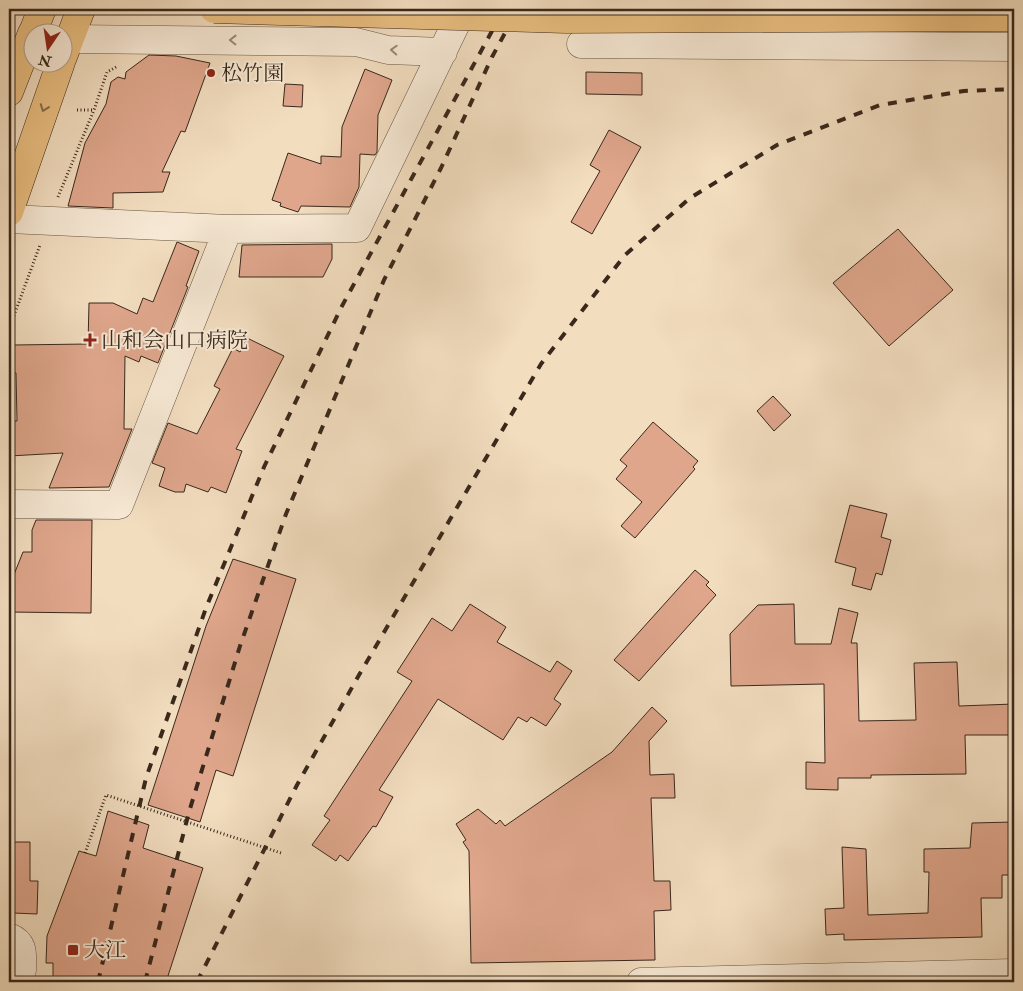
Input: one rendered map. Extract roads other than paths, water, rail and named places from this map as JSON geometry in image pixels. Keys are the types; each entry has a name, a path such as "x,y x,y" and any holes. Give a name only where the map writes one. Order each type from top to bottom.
{"main road":[{"path":"37,22 42,9"},
{"path":"72,34 81,9"},
{"path":"214,9 566,19 1014,17"},
{"path":"9,92 22,60"},
{"path":"9,212 59,72"}],"street":[{"path":"9,219 228,229 357,228 463,9"},
{"path":"664,45 665,9"},
{"path":"72,54 356,42 388,50 443,52"},
{"path":"581,44 1014,47"},
{"path":"9,504 119,505 228,229"},
{"path":"9,937 17,940 22,946 22,970 9,981"},
{"path":"641,982 1014,973"}],"railway":[{"path":"98,982 146,778 206,608 264,467 342,306 504,9"},
{"path":"145,982 189,812 240,646 286,514 384,280 441,168 492,57 518,9"},
{"path":"197,982 297,785 359,675 541,364 625,255 690,198 777,145 880,105 964,91 1014,89"}],"place":[{"name":"松竹園","path":"211,73"},
{"name":"山和会山口病院","path":"90,340"},
{"name":"大江","path":"73,950"}]}
